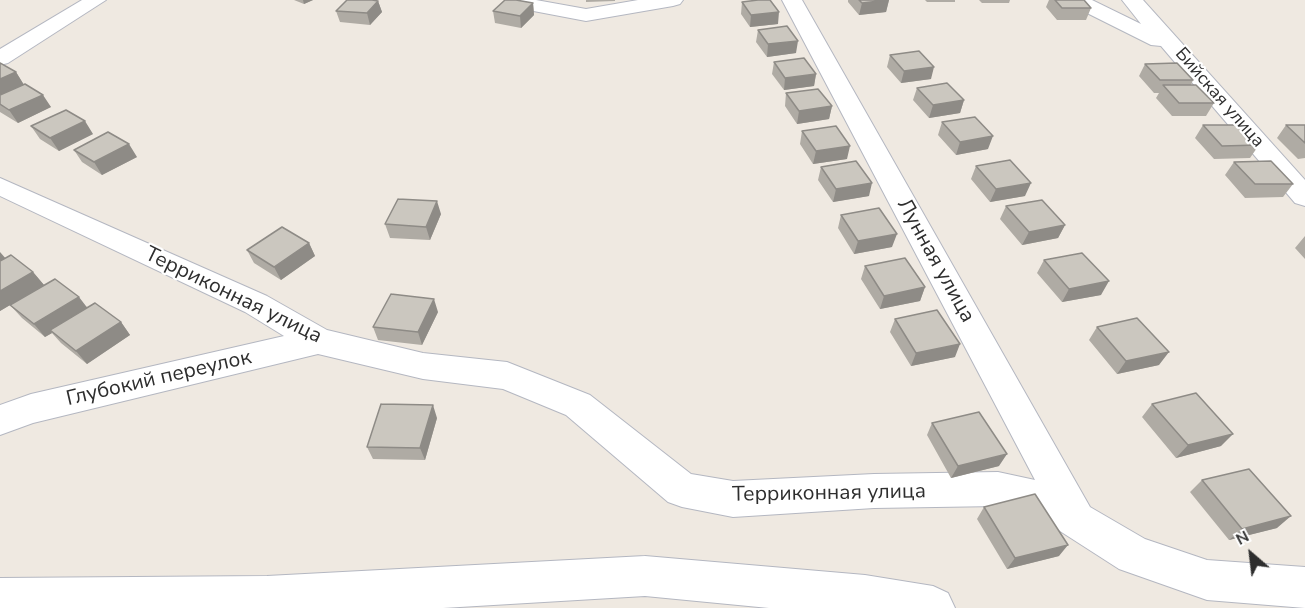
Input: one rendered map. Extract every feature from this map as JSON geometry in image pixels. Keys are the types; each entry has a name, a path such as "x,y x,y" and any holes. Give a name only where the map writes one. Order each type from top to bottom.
{"street":[{"path":"0,58 96,0"},
{"path":"519,0 530,5 586,15 673,0"},
{"name":"Лунная улица","path":"792,0 1078,522"},
{"path":"1076,0 1178,50"},
{"name":"Бийская улица","path":"1132,0 1305,197"},
{"name":"Терриконная улица","path":"0,186 256,304 318,341 423,366 507,376 578,405 682,490 733,499 874,491 998,489 1044,500 1134,555 1208,580 1305,588"},
{"name":"Глубокий переулок","path":"0,420 31,409 318,341"},
{"path":"0,599 267,597 645,576 865,596 933,608"}],"building":[{"path":"347,0 378,1 367,13 336,11"},
{"path":"505,0 533,3 520,16 493,11"},
{"path":"770,0 779,12 751,15 742,2"},
{"path":"859,0 888,0 862,3"},
{"path":"1055,0 1084,0 1091,8 1062,8"},
{"path":"787,26 798,41 768,44 758,30"},
{"path":"919,51 934,67 904,71 890,55"},
{"path":"804,58 816,74 785,78 774,62"},
{"path":"0,63 16,72 0,79"},
{"path":"1177,63 1193,80 1160,80 1145,64"},
{"path":"947,83 964,100 933,105 917,88"},
{"path":"25,84 43,95 9,110 0,104 0,95"},
{"path":"1163,85 1196,85 1214,103 1179,103"},
{"path":"818,89 832,106 799,111 786,93"},
{"path":"66,110 85,121 50,138 31,126"},
{"path":"975,117 993,136 960,142 942,122"},
{"path":"1203,125 1239,125 1259,145 1222,146"},
{"path":"1286,125 1305,125 1305,143"},
{"path":"836,126 850,146 816,151 802,131"},
{"path":"108,132 129,144 94,162 74,150"},
{"path":"1010,160 1031,183 996,189 976,166"},
{"path":"856,161 872,183 836,189 821,167"},
{"path":"1271,161 1293,184 1255,184 1234,162"},
{"path":"398,199 437,201 426,227 385,224"},
{"path":"1042,200 1065,225 1029,232 1006,206"},
{"path":"879,208 897,234 858,241 841,215"},
{"path":"282,227 309,243 274,267 247,250"},
{"path":"1082,253 1109,281 1069,289 1044,260"},
{"path":"11,255 33,272 0,291 0,261"},
{"path":"905,258 925,287 884,296 865,266"},
{"path":"55,279 79,297 34,324 10,305"},
{"path":"391,294 434,299 418,332 373,327"},
{"path":"95,303 121,322 76,351 50,330"},
{"path":"937,310 960,344 916,353 895,319"},
{"path":"1137,318 1169,352 1126,361 1097,327"},
{"path":"1196,393 1233,434 1188,445 1152,404"},
{"path":"381,404 433,405 420,448 367,447"},
{"path":"979,412 1007,454 958,466 932,423"},
{"path":"1249,469 1291,516 1242,529 1202,480"},
{"path":"1035,494 1068,545 1015,558 984,507"}]}
